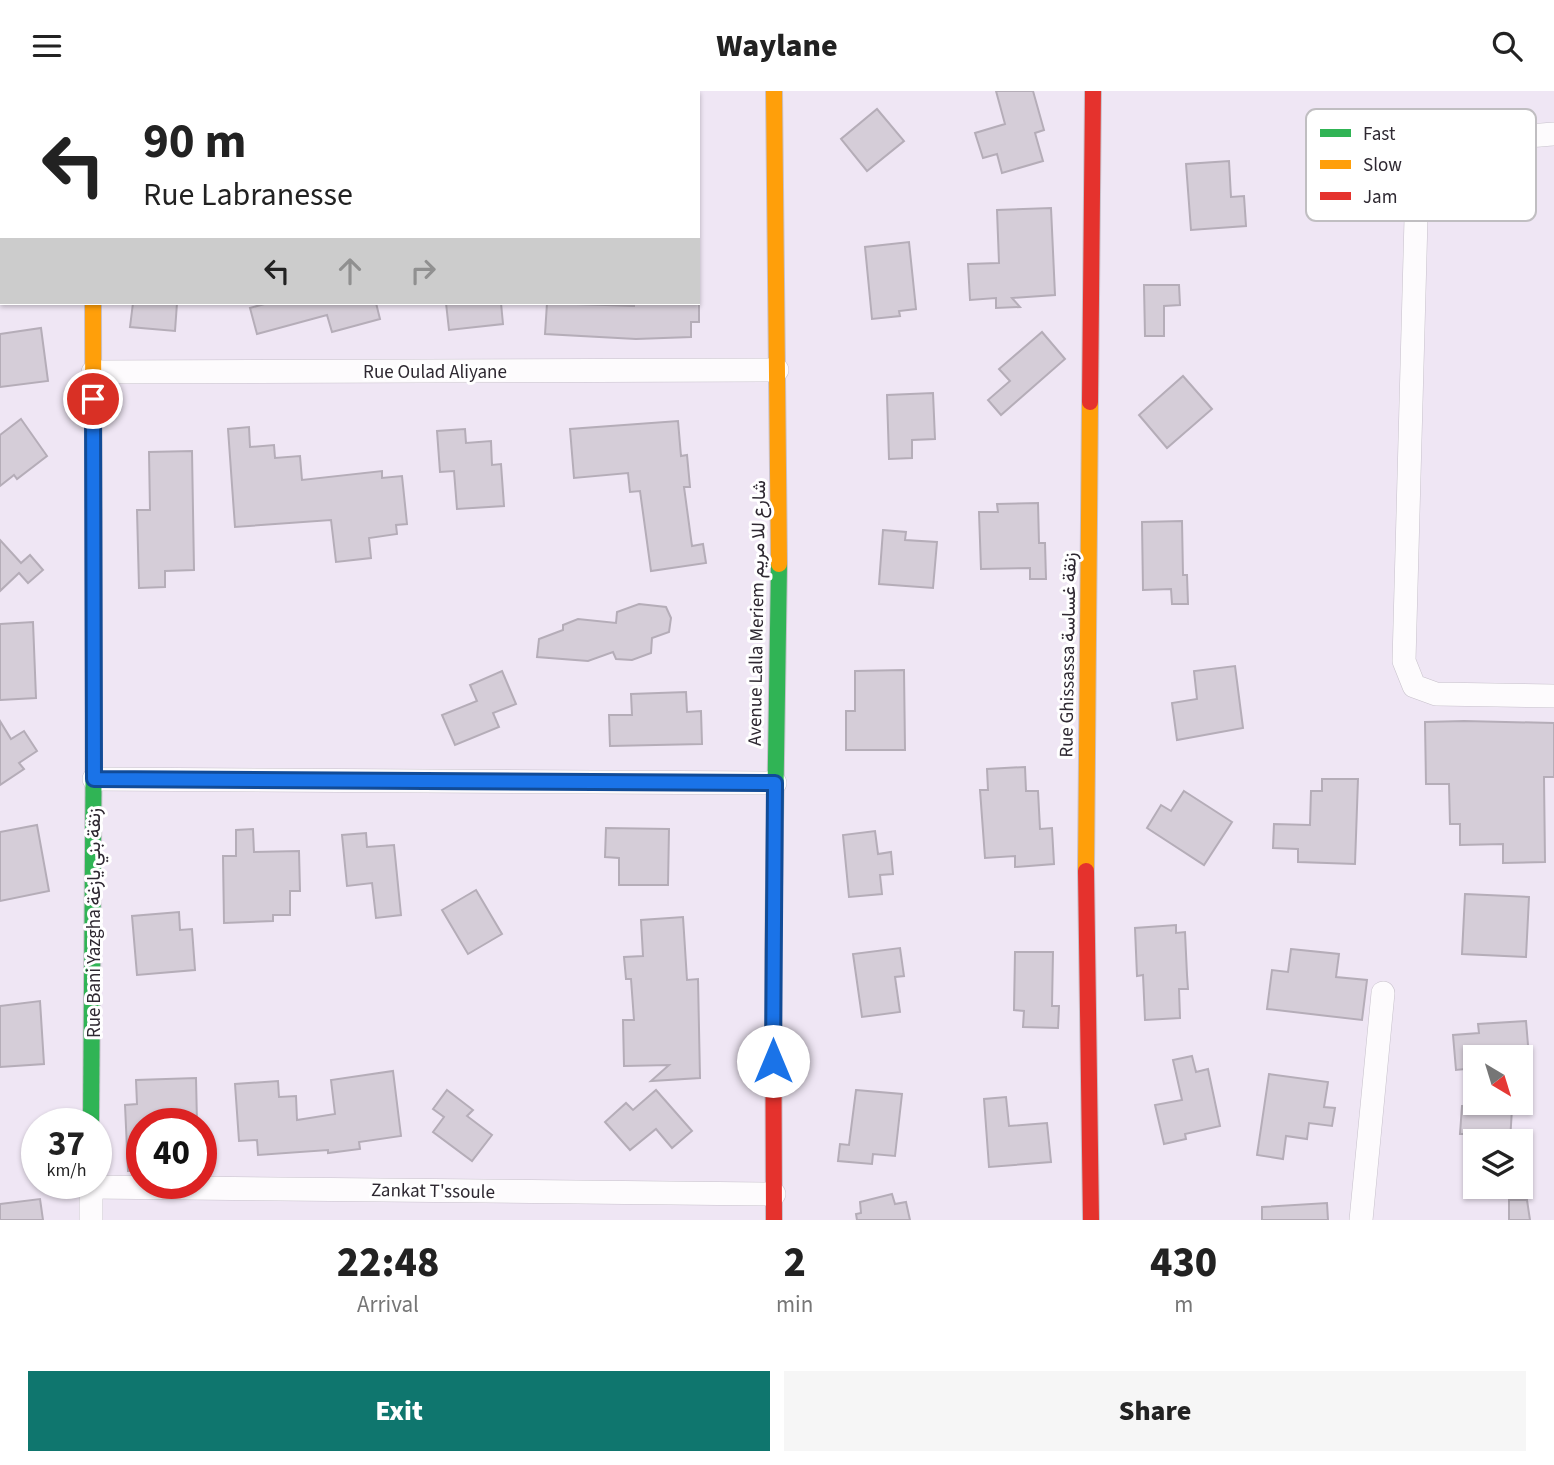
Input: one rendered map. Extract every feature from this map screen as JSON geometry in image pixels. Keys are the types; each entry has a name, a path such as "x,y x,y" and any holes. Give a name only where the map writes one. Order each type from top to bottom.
{"street":[{"name":"Avenue Lalla Meriem شارع للا مريم","path":"774,91 779,558 775,783 774,1220"},
{"name":"Rue Ghissassa زنقة غساسة","path":"1091,1220 1086,852 1093,91"},
{"path":"1536,136 1554,134"},
{"path":"1416,221 1405,661 1414,686 1436,694 1554,696"},
{"name":"Rue Bani Yazgha زنقة بني يازغة","path":"91,1108 94,779 93,305"},
{"name":"Rue Oulad Aliyane","path":"93,372 777,370"},
{"path":"94,779 775,783"},
{"path":"1360,1220 1384,993"},
{"name":"Zankat T'ssoule","path":"112,1185 774,1194"},
{"path":"91,1199 91,1220"}],"building":[{"path":"996,91 1033,91 1044,130 1035,133 1043,161 1002,173 997,154 983,158 975,133 1005,124"},
{"path":"877,109 904,141 867,171 841,139"},
{"path":"1229,161 1231,197 1244,196 1246,226 1191,230 1186,164"},
{"path":"1051,208 1055,295 1012,298 1020,307 996,308 996,298 970,300 968,264 999,263 997,210"},
{"path":"909,242 916,309 899,311 900,316 872,319 865,247"},
{"path":"1144,285 1179,285 1180,305 1164,306 1164,336 1145,336"},
{"path":"133,305 177,305 175,331 130,327"},
{"path":"261,305 376,305 380,319 332,332 327,315 257,334 250,308"},
{"path":"446,305 501,305 503,324 449,330"},
{"path":"547,305 699,305 699,322 691,322 691,337 636,339 545,334"},
{"path":"41,328 48,381 0,387 0,334"},
{"path":"1042,332 1065,359 1001,415 988,400 1010,381 999,369"},
{"path":"1183,376 1212,409 1167,448 1139,415"},
{"path":"933,393 935,439 912,440 912,458 889,459 887,395"},
{"path":"21,419 47,456 17,479 14,475 0,486 0,435"},
{"path":"678,421 681,456 687,455 690,487 684,487 692,546 703,544 706,563 651,571 640,491 630,492 628,473 574,478 570,429"},
{"path":"249,427 250,447 274,445 275,458 300,456 302,480 382,471 382,478 402,476 407,524 396,525 397,534 369,538 371,558 336,562 331,520 235,527 228,429"},
{"path":"465,429 466,443 491,441 492,465 501,464 504,506 457,509 454,471 440,472 437,431"},
{"path":"192,451 194,570 165,571 165,587 139,588 137,510 150,510 149,452"},
{"path":"1038,503 1039,543 1045,543 1046,579 1030,579 1030,568 981,569 979,512 998,512 997,504"},
{"path":"1182,521 1183,575 1187,575 1188,604 1172,604 1171,589 1143,590 1142,522"},
{"path":"883,530 906,532 905,540 937,542 933,588 879,584"},
{"path":"0,540 21,563 30,555 43,570 28,583 19,573 0,591"},
{"path":"639,604 666,607 671,618 669,632 652,638 651,653 632,660 616,659 613,652 588,661 537,657 539,639 563,630 563,625 578,619 616,623 617,612"},
{"path":"33,622 36,698 0,700 0,624"},
{"path":"1235,666 1243,728 1177,740 1172,703 1197,699 1194,671"},
{"path":"904,670 905,750 846,750 846,711 855,711 855,671"},
{"path":"502,671 516,704 493,713 499,727 455,745 442,715 477,701 470,685"},
{"path":"686,692 687,712 701,711 702,744 610,746 609,715 632,715 631,694"},
{"path":"0,721 11,739 24,731 37,751 19,763 24,769 0,785"},
{"path":"1425,722 1554,723 1554,777 1544,777 1545,862 1503,863 1503,844 1460,845 1460,824 1450,824 1449,784 1426,784"},
{"path":"1025,767 1026,791 1038,791 1040,829 1052,828 1054,864 1015,867 1015,856 985,858 980,790 988,790 987,769"},
{"path":"1322,779 1358,779 1355,864 1298,862 1298,849 1273,848 1274,824 1310,825 1311,791 1322,791"},
{"path":"1184,791 1232,822 1204,865 1147,828 1161,805 1171,811"},
{"path":"37,825 49,891 0,901 0,832"},
{"path":"606,828 669,829 668,885 619,885 619,858 605,857"},
{"path":"253,829 254,852 299,851 300,891 290,891 290,915 273,915 273,921 224,923 223,856 236,856 236,830"},
{"path":"875,831 878,854 891,852 893,874 880,875 882,894 849,897 843,835"},
{"path":"366,833 367,847 394,845 401,915 376,918 372,883 347,886 342,835"},
{"path":"476,890 502,934 468,954 442,910"},
{"path":"1465,894 1529,897 1526,957 1462,954"},
{"path":"179,912 180,930 192,929 195,970 137,975 132,916"},
{"path":"683,917 687,980 698,979 700,1078 651,1081 669,1065 624,1066 623,1020 634,1020 631,979 626,979 624,957 643,956 641,920"},
{"path":"1176,925 1176,933 1185,932 1188,989 1179,989 1180,1018 1145,1020 1143,975 1137,976 1135,928"},
{"path":"900,948 904,976 895,977 900,1012 862,1017 853,954"},
{"path":"1291,949 1339,954 1336,977 1367,980 1362,1020 1267,1009 1272,970 1288,972"},
{"path":"1015,952 1053,952 1052,1006 1059,1006 1058,1028 1023,1027 1024,1011 1014,1010"},
{"path":"40,1001 44,1064 0,1067 0,1006"},
{"path":"1526,1021 1528,1045 1463,1045 1463,1069 1456,1070 1453,1035 1479,1033 1478,1024"},
{"path":"1192,1056 1196,1072 1208,1069 1220,1126 1185,1134 1186,1139 1164,1144 1155,1105 1182,1100 1173,1060"},
{"path":"393,1071 401,1136 359,1142 360,1149 328,1153 328,1150 258,1155 257,1140 239,1141 235,1084 278,1081 279,1097 296,1096 297,1120 335,1114 331,1080"},
{"path":"1269,1074 1328,1082 1324,1107 1335,1108 1332,1126 1309,1123 1307,1139 1286,1136 1283,1159 1257,1155"},
{"path":"196,1078 197,1108 126,1108 126,1127 125,1105 137,1104 136,1080"},
{"path":"447,1090 473,1110 467,1116 492,1135 472,1161 433,1132 444,1117 433,1109"},
{"path":"656,1090 692,1131 672,1148 656,1129 630,1150 605,1122 626,1103 633,1110"},
{"path":"856,1090 902,1094 895,1156 873,1154 872,1164 838,1161 840,1144 849,1145"},
{"path":"1006,1097 1009,1126 1047,1123 1051,1162 989,1167 984,1099"},
{"path":"1462,1106 1463,1115 1512,1115 1511,1129 1463,1129 1463,1134 1460,1134"},
{"path":"892,1194 895,1204 906,1202 910,1220 857,1220 856,1214 861,1213 860,1202"},
{"path":"40,1199 43,1220 0,1220 0,1204"},
{"path":"1509,1200 1527,1200 1530,1220 1509,1220"},
{"path":"1327,1203 1328,1220 1262,1220 1262,1207"}],"traffic: fast":[{"path":"773,952 779,564"},
{"path":"91,1108 94,716"}],"traffic: slow":[{"path":"774,91 779,564"},
{"path":"93,305 94,716"},
{"path":"1086,871 1090,402"}],"traffic: jam":[{"path":"1090,402 1093,91"},
{"path":"1086,871 1091,1220"},
{"path":"773,952 774,1220"}],"route":[{"path":"93,399 94,779 775,783 773,1061"}]}
